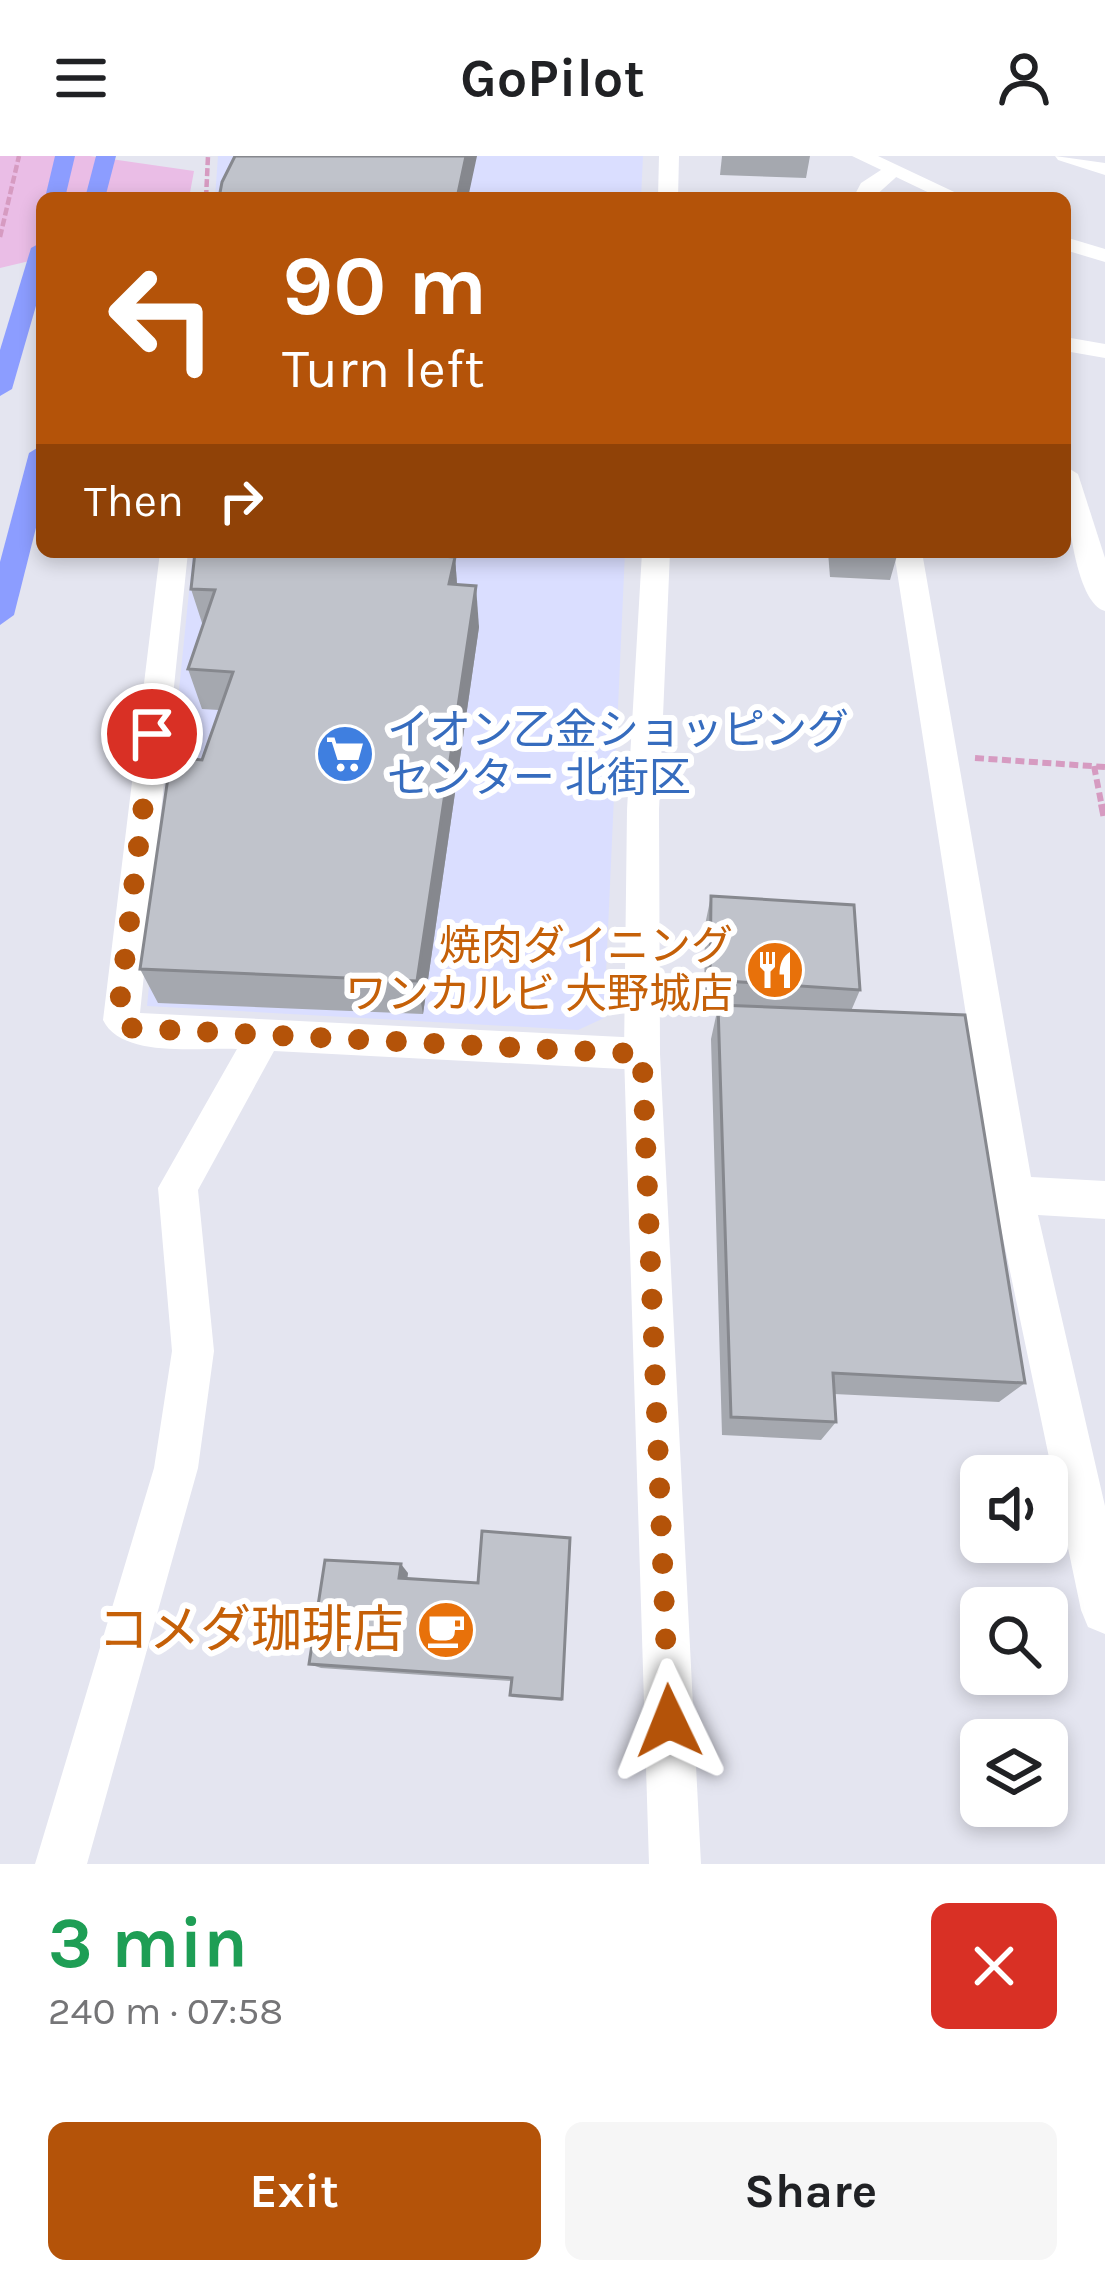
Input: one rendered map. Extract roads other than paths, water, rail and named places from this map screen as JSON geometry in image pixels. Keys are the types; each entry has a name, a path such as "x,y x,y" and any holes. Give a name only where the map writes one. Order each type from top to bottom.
{"highway":[{"path":"57,192 65,156"},
{"path":"97,192 106,156"},
{"path":"0,389 36,268"},
{"path":"0,616 36,476"}],"street":[{"path":"668,192 669,156"},
{"path":"862,156 944,192"},
{"path":"1065,156 1105,169"},
{"path":"866,192 894,170"},
{"path":"1071,245 1105,256"},
{"path":"1071,345 1105,351"},
{"path":"1071,490 1101,570 1105,602"},
{"path":"173,558 121,1021 131,1028 642,1054"},
{"path":"656,558 643,810 642,1054 675,1864"},
{"path":"909,558 1014,1196 1105,1610"},
{"path":"61,1864 176,1468 193,1351 178,1188 262,1036"},
{"path":"1014,1196 1105,1199"}],"place":[{"name":"イオン乙金ショッピング センター 北街区","path":"345,754"},
{"name":"焼肉ダイニング ワンカルビ 大野城店","path":"775,970"},
{"name":"コメダ珈琲店","path":"446,1630"}]}
